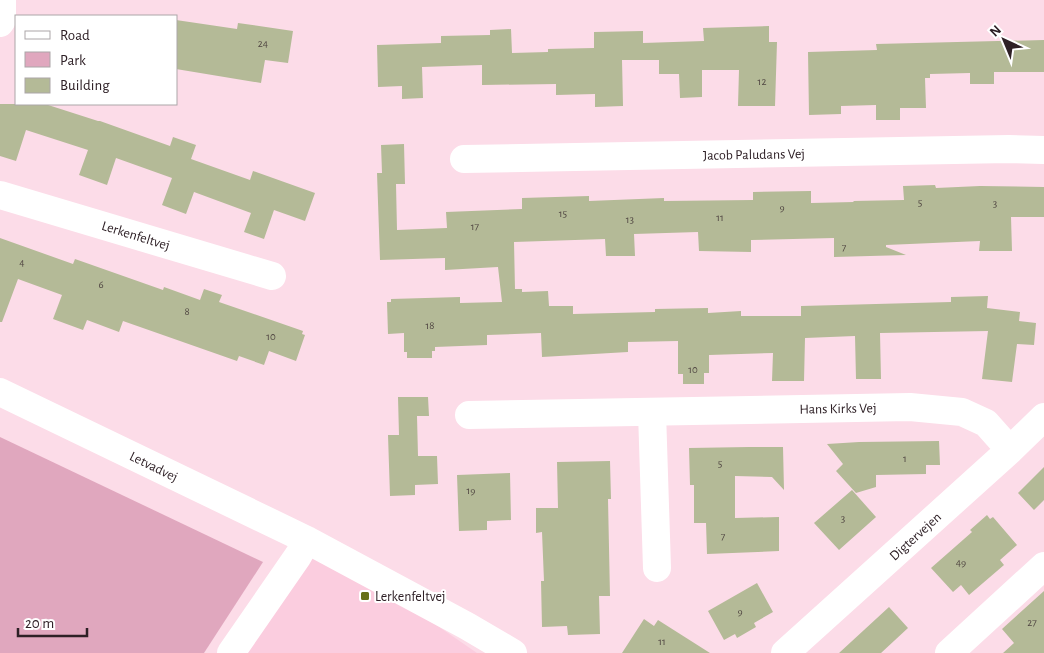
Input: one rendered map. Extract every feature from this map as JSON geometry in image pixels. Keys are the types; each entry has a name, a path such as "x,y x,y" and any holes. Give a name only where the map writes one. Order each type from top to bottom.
{"street":[{"path":"0,23 2,20 2,0"},
{"name":"Jacob Paludans Vej","path":"464,159 999,149 1044,150"},
{"name":"Lerkenfeltvej","path":"0,195 272,276"},
{"name":"Letvadvej","path":"0,392 307,540 467,626 513,653"},
{"name":"Hans Kirks Vej","path":"469,415 919,408 962,412 986,423 1010,450"},
{"path":"652,412 657,568"},
{"name":"Digtervejen","path":"785,653 1044,417"},
{"path":"231,653 307,540"},
{"path":"949,653 1044,566"}],"shaded area":[{"path":"310,538 477,653 234,653"}],"green space":[{"path":"0,437 263,562 204,653 0,653"}],"building":[{"path":"178,20 237,29 238,23 293,31 288,63 265,60 261,83 178,69"},
{"path":"769,26 769,42 777,42 775,106 738,106 739,70 702,70 702,97 680,98 679,74 659,74 659,60 622,60 623,106 595,107 595,94 556,95 556,84 482,85 482,65 422,67 423,98 402,99 402,86 378,87 377,45 441,43 441,36 490,35 490,30 511,29 512,53 548,52 548,49 594,48 594,32 643,31 643,43 704,41 703,28"},
{"path":"1044,40 1044,72 994,72 994,84 970,84 970,73 930,74 930,78 925,78 926,108 900,108 900,120 876,120 876,105 841,106 841,114 809,115 808,52 877,50 876,44"},
{"path":"0,104 48,105 170,146 173,137 196,145 191,159 250,180 253,171 315,193 305,221 274,210 264,239 244,232 251,213 194,192 186,214 162,205 172,178 116,158 107,185 79,175 88,150 26,130 16,161 0,156"},
{"path":"404,144 405,184 396,184 397,230 447,228 446,212 522,209 522,198 589,196 589,201 664,198 664,201 753,200 753,192 811,191 811,203 904,200 903,186 935,185 936,188 980,186 1044,187 1044,217 1011,217 1012,251 979,251 980,241 886,245 886,247 906,255 834,257 834,238 751,240 751,252 699,251 698,232 634,234 635,256 606,256 605,239 514,242 515,289 522,289 522,292 548,291 549,306 573,306 573,314 655,312 655,309 708,308 708,313 741,311 741,316 801,316 801,306 951,302 951,297 988,296 987,308 1020,312 1019,321 1036,323 1034,345 1017,344 1012,382 982,379 988,331 880,333 881,379 856,379 855,336 805,338 804,381 772,381 773,353 709,355 709,373 704,373 704,384 683,384 683,374 678,374 678,341 628,342 628,352 542,357 541,333 487,335 487,345 435,347 435,351 432,351 432,358 407,358 407,352 404,352 404,333 388,334 387,302 391,302 391,299 460,297 460,303 502,302 498,267 445,270 445,258 380,260 377,173 382,173 381,145"},
{"path":"0,238 73,264 75,259 163,290 164,287 200,300 204,289 222,295 219,302 303,331 302,334 305,335 296,361 269,351 264,365 239,356 237,361 123,321 119,332 87,320 83,330 53,319 62,295 18,279 2,322 0,322"},
{"path":"398,397 428,397 429,416 417,416 418,456 437,456 438,484 415,485 415,495 390,496 388,435 399,435"},
{"path":"939,441 940,465 926,465 926,474 876,475 876,487 856,493 836,471 843,464 827,444 859,442"},
{"path":"783,447 784,490 772,477 735,476 735,518 779,517 779,551 707,554 706,523 694,523 694,485 690,485 689,448"},
{"path":"610,461 611,499 608,499 610,596 599,596 600,634 568,635 567,626 542,627 541,581 544,581 542,532 536,533 536,508 558,508 557,462"},
{"path":"1044,467 1044,500 1034,510 1018,493"},
{"path":"510,473 511,520 487,521 487,530 459,531 457,475"},
{"path":"852,490 876,517 839,550 814,523"},
{"path":"987,515 990,519 993,517 1017,545 1000,560 1004,565 969,595 961,585 953,592 931,568 972,532 970,530"},
{"path":"757,583 773,612 754,623 756,627 737,638 735,634 724,640 708,611"},
{"path":"1044,591 1044,653 1003,653 1014,643 1002,629"},
{"path":"889,607 908,628 881,653 839,653"},
{"path":"644,619 654,626 658,620 710,653 622,653"}],"place":[{"name":"Lerkenfeltvej","path":"365,596"}]}
